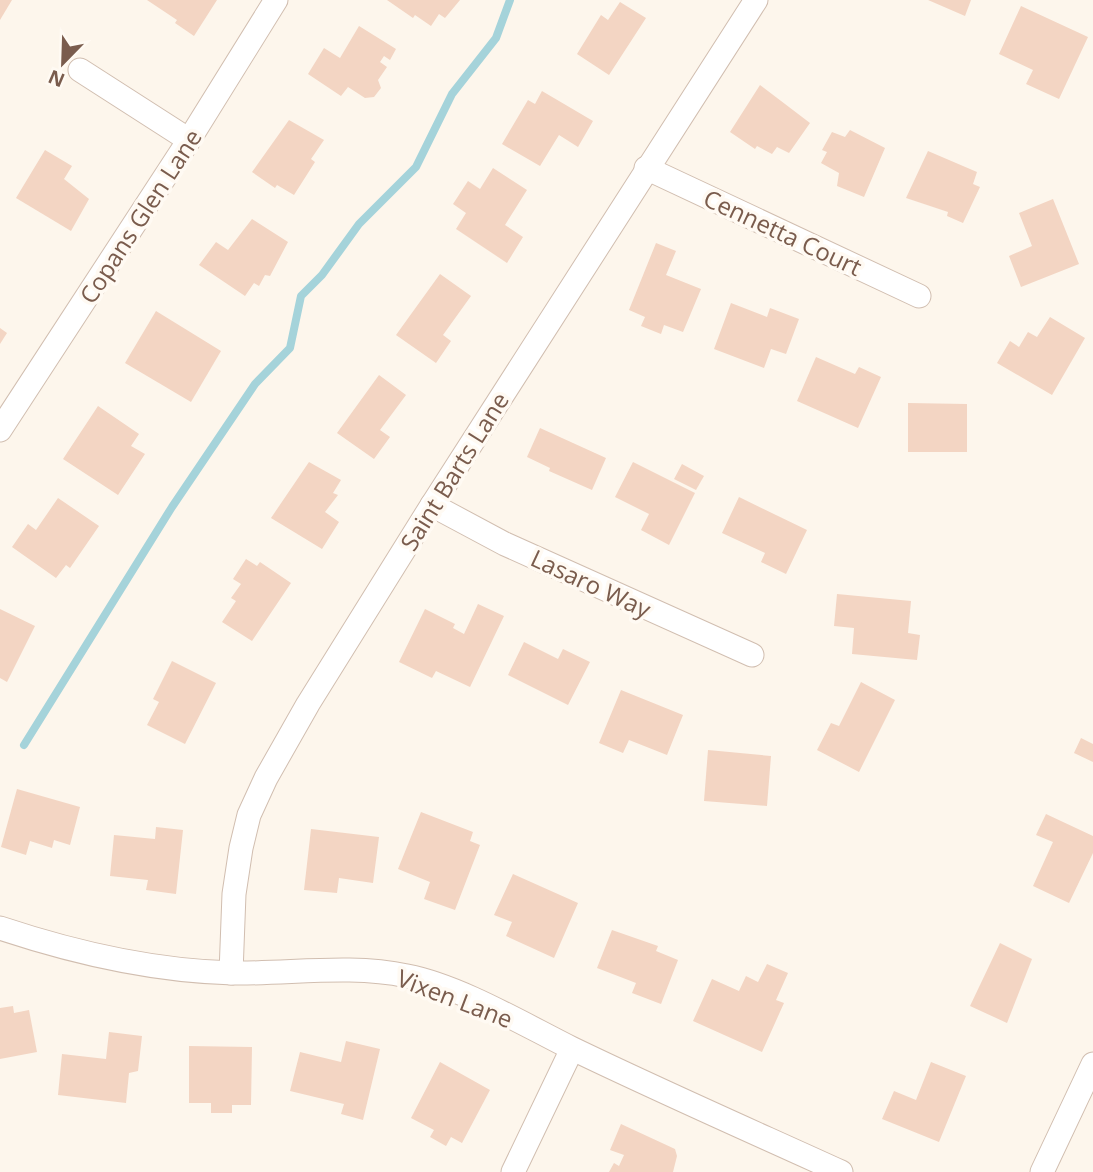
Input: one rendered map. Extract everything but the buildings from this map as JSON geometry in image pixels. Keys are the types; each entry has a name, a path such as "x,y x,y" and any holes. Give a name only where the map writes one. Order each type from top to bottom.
{"street":[{"name":"Copans Glen Lane","path":"0,430 190,141 276,0"},
{"name":"Saint Barts Lane","path":"230,973 234,894 249,815 308,704 646,168 756,0"},
{"path":"80,70 190,141"},
{"name":"Cennetta Court","path":"646,168 919,296"},
{"name":"Lasaro Way","path":"432,505 505,544 752,656"},
{"name":"Vixen Lane","path":"0,928 51,945 115,959 230,973 370,970 410,976 490,1007 572,1049 841,1172"},
{"path":"513,1172 572,1049"},
{"path":"1042,1172 1093,1064"}],"waterway":[{"path":"24,745 172,507 255,384 290,348 301,296 322,275 359,224 416,167 452,94 496,38 510,0"}]}
